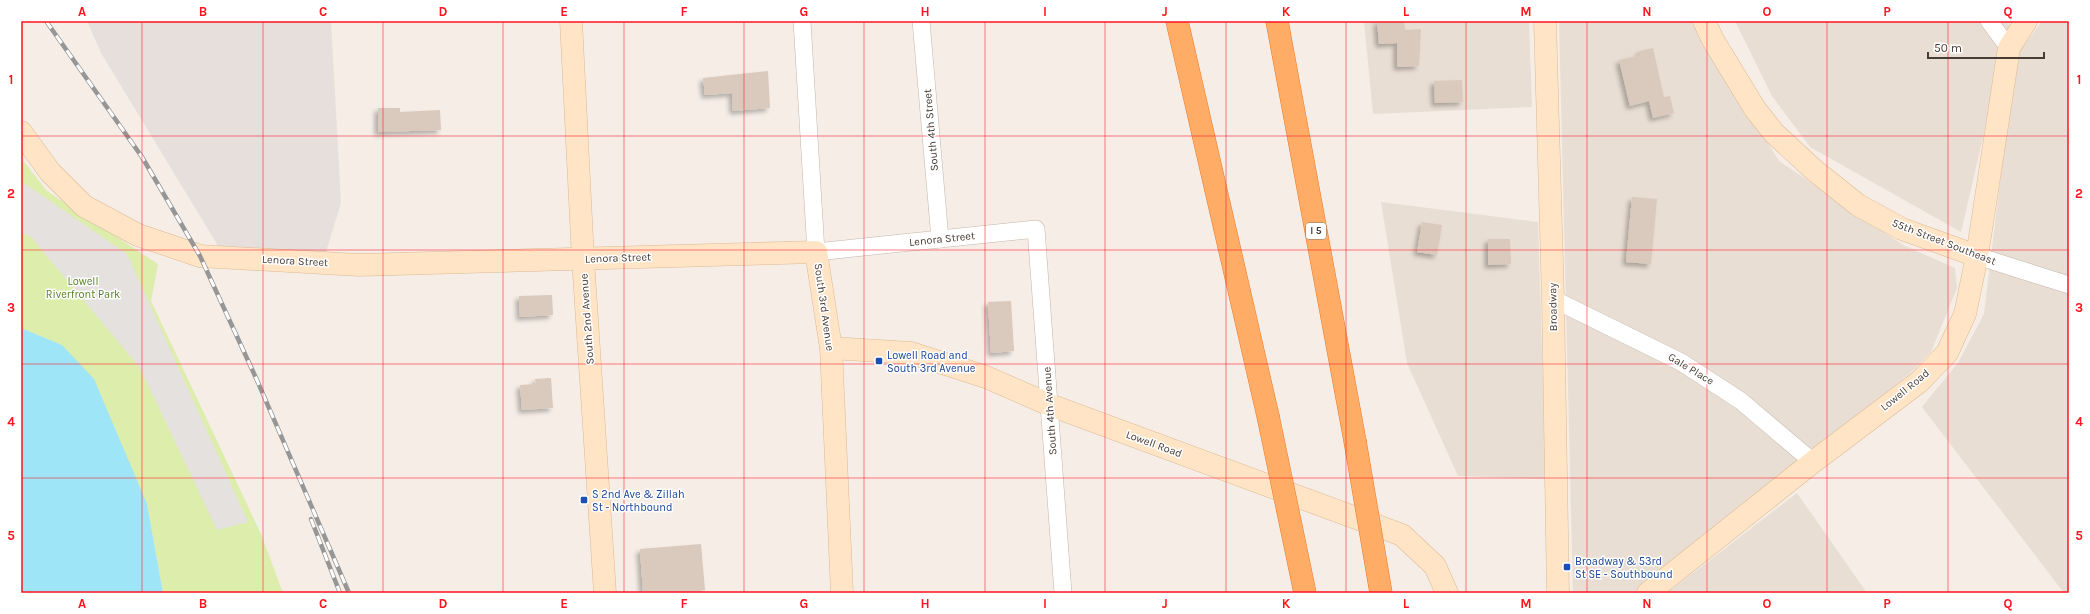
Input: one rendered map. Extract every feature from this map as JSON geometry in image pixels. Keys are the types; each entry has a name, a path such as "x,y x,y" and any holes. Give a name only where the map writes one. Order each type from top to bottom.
{"highway":[{"path":"1177,21 1268,416 1305,593"},
{"name":"I 5","path":"1277,21 1355,442 1381,593"}],"street":[{"name":"South 2nd Avenue","path":"571,21 583,259 605,593"},
{"name":"South 3rd Avenue","path":"802,21 816,252 831,348 842,593"},
{"name":"South 4th Street","path":"921,21 940,239"},
{"name":"Broadway","path":"1545,21 1554,299 1558,593"},
{"name":"55th Street Southeast","path":"1704,21 1713,40 1746,96 1774,133 1814,170 1858,205 1902,229 1977,256 2069,285"},
{"path":"1989,21 2009,48"},
{"name":"Lowell Road","path":"1648,593 1813,462 1919,382 1947,353 1965,314 1977,256 2009,48 2026,21"},
{"name":"Lenora Street","path":"21,132 50,172 84,206 138,235 200,256 359,265 816,252 1036,229"},
{"name":"South 4th Avenue","path":"1036,229 1063,593"},
{"name":"Gale Place","path":"1554,299 1681,362 1741,401 1813,462"},
{"name":"Lowell Road","path":"831,348 911,354 986,377 1050,405 1402,535 1435,566 1447,593"}],"shaded area":[{"path":"87,21 331,21 341,203 326,252 220,249 101,53"},
{"path":"1364,21 1529,21 1532,107 1373,114"},
{"path":"1559,21 1693,21 1779,161 1903,245 1955,268 1957,288 1931,352 1909,374 1636,593 1573,593"},
{"path":"1735,21 2010,21 1961,232 1810,147 1772,96"},
{"path":"2042,21 2069,21 2069,593 2064,593 1922,407 1958,363 1984,314 2015,58"},
{"path":"21,181 127,254 248,522 217,530 140,368 31,237 21,232"},
{"path":"1381,202 1538,222 1546,479 1458,476 1407,363"},
{"path":"1797,493 1867,593 1667,593"}],"green space":[{"name":"Lowell Riverfront Park","path":"21,158 47,191 158,264 151,301 261,534 283,593 163,593 147,504 62,345 21,328"}],"water":[{"path":"21,328 62,345 94,379 147,504 163,593 21,593"}],"building":[{"path":"1377,21 1404,21 1405,30 1421,29 1419,66 1397,67 1397,43 1379,44"},
{"path":"1653,48 1664,97 1670,96 1674,113 1653,118 1649,101 1630,106 1619,60 1640,55 1639,51"},
{"path":"768,71 770,108 733,111 732,93 705,95 703,78"},
{"path":"1462,80 1463,102 1435,103 1434,81"},
{"path":"378,108 400,108 400,112 440,110 441,130 378,132"},
{"path":"1632,197 1657,199 1651,264 1626,262"},
{"path":"1422,222 1442,225 1437,255 1417,252"},
{"path":"1488,239 1510,239 1511,264 1488,265"},
{"path":"552,295 553,315 520,317 519,296"},
{"path":"1011,301 1014,351 991,353 988,302"},
{"path":"551,378 553,408 522,410 520,385 536,384 535,379"},
{"path":"701,544 705,590 684,593 643,593 640,549"}],"railway":[{"path":"46,21 142,157 200,256 256,378 349,593"},
{"path":"311,519 340,593"}],"place":[{"name":"Lowell Road and South 3rd Avenue","path":"879,361"},
{"name":"S 2nd Ave & Zillah St - Northbound","path":"584,500"},
{"name":"Broadway & 53rd St SE - Southbound","path":"1567,567"}]}
